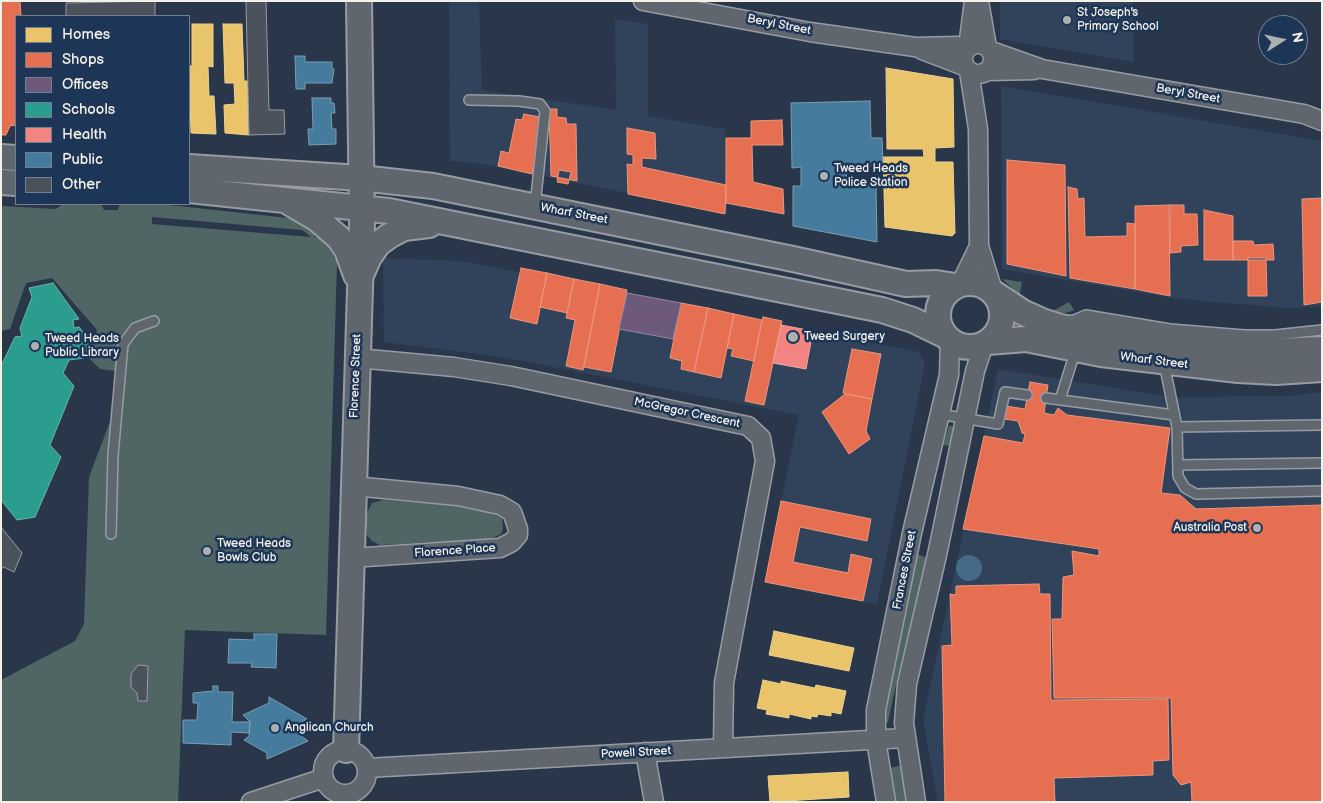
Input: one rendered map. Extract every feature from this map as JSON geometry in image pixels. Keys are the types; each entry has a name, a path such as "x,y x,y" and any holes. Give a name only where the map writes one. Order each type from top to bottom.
{"main road":[{"name":"Florence Street","path":"346,750 362,207 359,1"},
{"path":"1,157 15,158"},
{"name":"Wharf Street","path":"190,167 361,178 432,186 810,262 906,284 958,284"},
{"path":"1,182 15,183"},
{"path":"190,190 362,207 882,310 916,322 948,338 966,347 986,343 996,335 1001,325 1001,303 994,292 978,283 958,284 942,299 938,308 938,318 948,338"},
{"path":"282,199 316,218 339,238 347,250 359,284"},
{"path":"359,284 369,257 378,244 389,236 404,228 448,224"},
{"name":"Wharf Street","path":"994,292 1022,312 1042,322 1060,327 1202,347 1276,351 1322,349"},
{"name":"Wharf Street","path":"986,343 1026,338 1076,349 1164,363 1276,372 1322,369"}],"street":[{"name":"Beryl Street","path":"643,1 810,32 915,47 957,46 968,48"},
{"path":"974,1 968,48 963,57 978,129"},
{"path":"979,1 992,63 987,71 978,129 979,246 994,292"},
{"path":"968,48 976,44 989,49"},
{"name":"Beryl Street","path":"915,47 966,69"},
{"name":"Beryl Street","path":"989,49 1042,69 1304,114 1322,120"},
{"path":"966,69 978,74 987,71"},
{"name":"Beryl Street","path":"987,71 1042,69"},
{"name":"Beryl Street","path":"1304,114 1322,114"},
{"path":"958,284 979,246"},
{"name":"Frances Street","path":"886,802 876,740 876,710 910,541 949,375 948,338"},
{"path":"916,802 905,738 904,721 907,684 976,371 986,343"},
{"name":"McGregor Crescent","path":"357,358 454,367 511,376 748,426 762,438 765,461 724,683 723,748"},
{"name":"Florence Place","path":"351,558 500,548 512,542 518,535 518,529 512,512 500,504 458,496 353,486"},
{"name":"Powell Street","path":"367,768 905,738"},
{"path":"346,750 360,756 367,768 365,782 355,792 343,798 330,788 324,778 323,771 328,758 339,751 346,750"},
{"path":"645,752 654,802"},
{"path":"250,802 324,778"}],"lane":[{"path":"470,100 519,101 540,104 546,111 534,206"},
{"path":"1060,327 1086,314 1170,329 1244,335 1275,336 1322,330"},
{"path":"111,534 113,455 123,344 135,328 154,321"},
{"path":"1060,400 1076,349"},
{"path":"1164,363 1177,427 1180,482 1185,488 1196,494 1322,491"},
{"path":"939,414 998,424 1005,392 1028,395"},
{"path":"1046,398 1174,415"},
{"path":"1177,427 1322,425"},
{"path":"1178,465 1322,463"}],"shaded area":[{"path":"449,1 479,1 482,90 616,110 615,19 648,24 648,116 725,129 727,213 482,164 450,161"},
{"name":"St Joseph's Primary School","path":"1000,1 1133,1 1134,62 1000,39"},
{"path":"1001,86 1322,141 1322,307 1282,308 1173,298 1002,269"},
{"path":"383,258 462,261 919,352 925,363 877,604 765,582 799,415 502,357 384,342"},
{"path":"998,369 1170,397 1289,396 1322,392 1322,802 938,802 923,720"},
{"path":"969,555 978,559 982,568 978,577 969,581 960,577 956,568 960,559"}],"green space":[{"name":"Tweed Heads Bowls Club","path":"62,205 102,205 104,210 118,210 120,205 169,205 288,218 307,223 323,232 313,237 324,238 337,262 326,635 185,630 178,802 1,802 1,680 75,641 84,624 89,477 114,411 116,371 100,369 88,357 97,330 52,278 26,283 10,329 1,331 1,206 56,209","holes":["152,217 302,230 311,237 152,224"]},
{"path":"1002,279 1022,282 1019,298 1011,287"},
{"path":"1069,302 1074,310 1057,315 1049,313"},
{"path":"949,426 952,426 954,430 951,446 943,445"},
{"path":"383,500 449,505 493,513 502,519 503,529 501,534 490,539 380,545 372,541 367,535 367,513 372,503"},
{"path":"916,554 928,558 888,722 885,723 882,719"},
{"path":"902,765 910,802 896,802 890,768"}],"building: Homes":[{"path":"192,24 213,24 213,67 208,66 209,96 214,96 216,134 191,133 190,66 192,66"},
{"path":"223,24 242,24 244,81 248,81 249,135 225,133 224,105 235,104 234,83 225,83"},
{"path":"886,68 953,79 954,147 935,148 935,162 953,162 955,233 952,236 885,227 883,157 924,157 923,149 887,149"},
{"path":"774,631 854,648 849,671 769,655"},
{"path":"763,680 781,684 781,681 815,688 816,685 846,691 841,714 831,712 831,716 818,714 817,717 811,716 811,719 789,714 789,718 766,714 767,710 757,708"},
{"path":"848,772 849,797 770,802 768,776"}],"building: Shops":[{"path":"1,1 20,1 21,15 15,15 15,125 10,126 6,135 1,135"},
{"path":"549,109 557,109 557,117 566,118 567,124 576,124 577,181 551,176"},
{"path":"524,114 540,117 539,124 543,125 532,174 498,166 501,151 509,153 516,119 522,120"},
{"path":"782,120 783,145 752,145 753,182 783,189 784,214 726,203 726,138 751,138 751,121"},
{"path":"627,128 655,133 656,159 642,158 642,167 726,185 725,214 628,194 627,164 633,165 633,155 627,154"},
{"path":"1007,160 1065,165 1066,276 1007,264"},
{"path":"559,170 571,172 568,184 557,182"},
{"path":"1068,187 1077,189 1078,199 1084,198 1085,237 1127,236 1127,223 1135,224 1135,289 1070,278"},
{"path":"1322,198 1322,302 1304,305 1302,199"},
{"path":"1169,205 1170,296 1135,289 1135,206"},
{"path":"1170,205 1184,205 1184,214 1197,214 1198,245 1181,246 1181,252 1170,253"},
{"path":"1204,210 1233,216 1233,260 1204,260"},
{"path":"1233,241 1253,241 1254,245 1273,244 1274,260 1233,260"},
{"path":"1248,258 1266,258 1267,296 1248,296"},
{"path":"521,268 547,273 537,324 510,318"},
{"path":"547,273 574,279 567,313 540,307"},
{"path":"574,279 600,284 583,370 566,366 575,320 566,318"},
{"path":"600,284 627,290 611,372 584,367"},
{"path":"681,303 708,308 694,372 681,369 682,361 670,358"},
{"path":"708,308 734,314 721,378 694,372"},
{"path":"734,314 762,320 754,361 731,356 733,349 727,348"},
{"path":"763,317 782,321 764,405 745,401"},
{"path":"852,349 881,354 872,399 843,393"},
{"path":"1030,382 1048,385 1044,413 1054,415 1058,408 1067,415 1170,428 1161,493 1180,495 1196,509 1322,505 1322,802 1192,802 1191,782 1181,785 1173,775 1171,698 1054,698 1052,619 1062,619 1063,577 1074,575 1072,551 1099,556 1099,549 963,529 984,436 1023,443 1025,434 1022,433 1018,421 1004,419 1006,406 1025,409"},
{"path":"845,394 872,399 866,431 870,439 849,454 822,412"},
{"path":"781,501 871,519 867,541 800,527 793,562 848,573 851,554 872,559 863,601 765,582"},
{"path":"1039,584 1040,594 1050,594 1051,700 1168,699 1169,760 1153,761 1153,775 1054,778 1055,802 945,802 942,646 952,645 950,594 956,595 956,586"}],"building: Offices":[{"path":"627,293 681,303 673,339 619,329"}],"building: Schools":[{"path":"53,283 79,319 73,320 74,328 79,327 91,342 84,358 69,360 63,373 74,386 50,445 61,457 35,517 17,520 1,500 1,366 15,337 22,336 20,328 32,297 29,288"}],"building: Health":[{"path":"781,325 813,331 806,369 773,363"}],"building: Public":[{"path":"295,56 305,56 305,62 332,62 332,69 334,69 332,83 305,83 305,89 296,89"},
{"path":"312,98 331,98 331,103 334,103 335,113 331,113 332,129 336,129 336,144 309,145 308,129 313,129"},
{"name":"Tweed Heads Police Station","path":"870,101 871,138 882,138 883,166 846,166 847,186 876,185 877,242 793,226 793,186 801,186 801,167 792,168 791,103"},
{"path":"254,634 277,634 276,668 251,667 252,663 228,663 229,639 254,640"},
{"path":"213,686 218,686 218,692 233,692 232,722 250,722 249,733 231,732 231,745 183,743 183,720 197,720 198,703 193,703 193,693 213,691"},
{"name":"Anglican Church","path":"269,697 307,719 300,723 300,735 308,741 267,759 267,753 244,740 249,736 250,722 243,715 269,703"}],"building: Other":[{"path":"155,1 155,15 66,15 66,3"},
{"path":"246,1 266,1 269,110 284,110 285,134 249,135"},
{"path":"1,527 22,553 14,572 4,567 1,569"},
{"path":"138,665 148,666 147,701 138,701 137,693 131,687 131,674"}],"place":[{"name":"St Joseph's Primary School","path":"1067,20"},
{"name":"Tweed Heads Police Station","path":"824,176"},
{"name":"Tweed Surgery","path":"793,337"},
{"name":"Tweed Heads Public Library","path":"35,346"},
{"name":"Australia Post","path":"1257,528"},
{"name":"Tweed Heads Bowls Club","path":"207,551"},
{"name":"Anglican Church","path":"275,728"}]}
